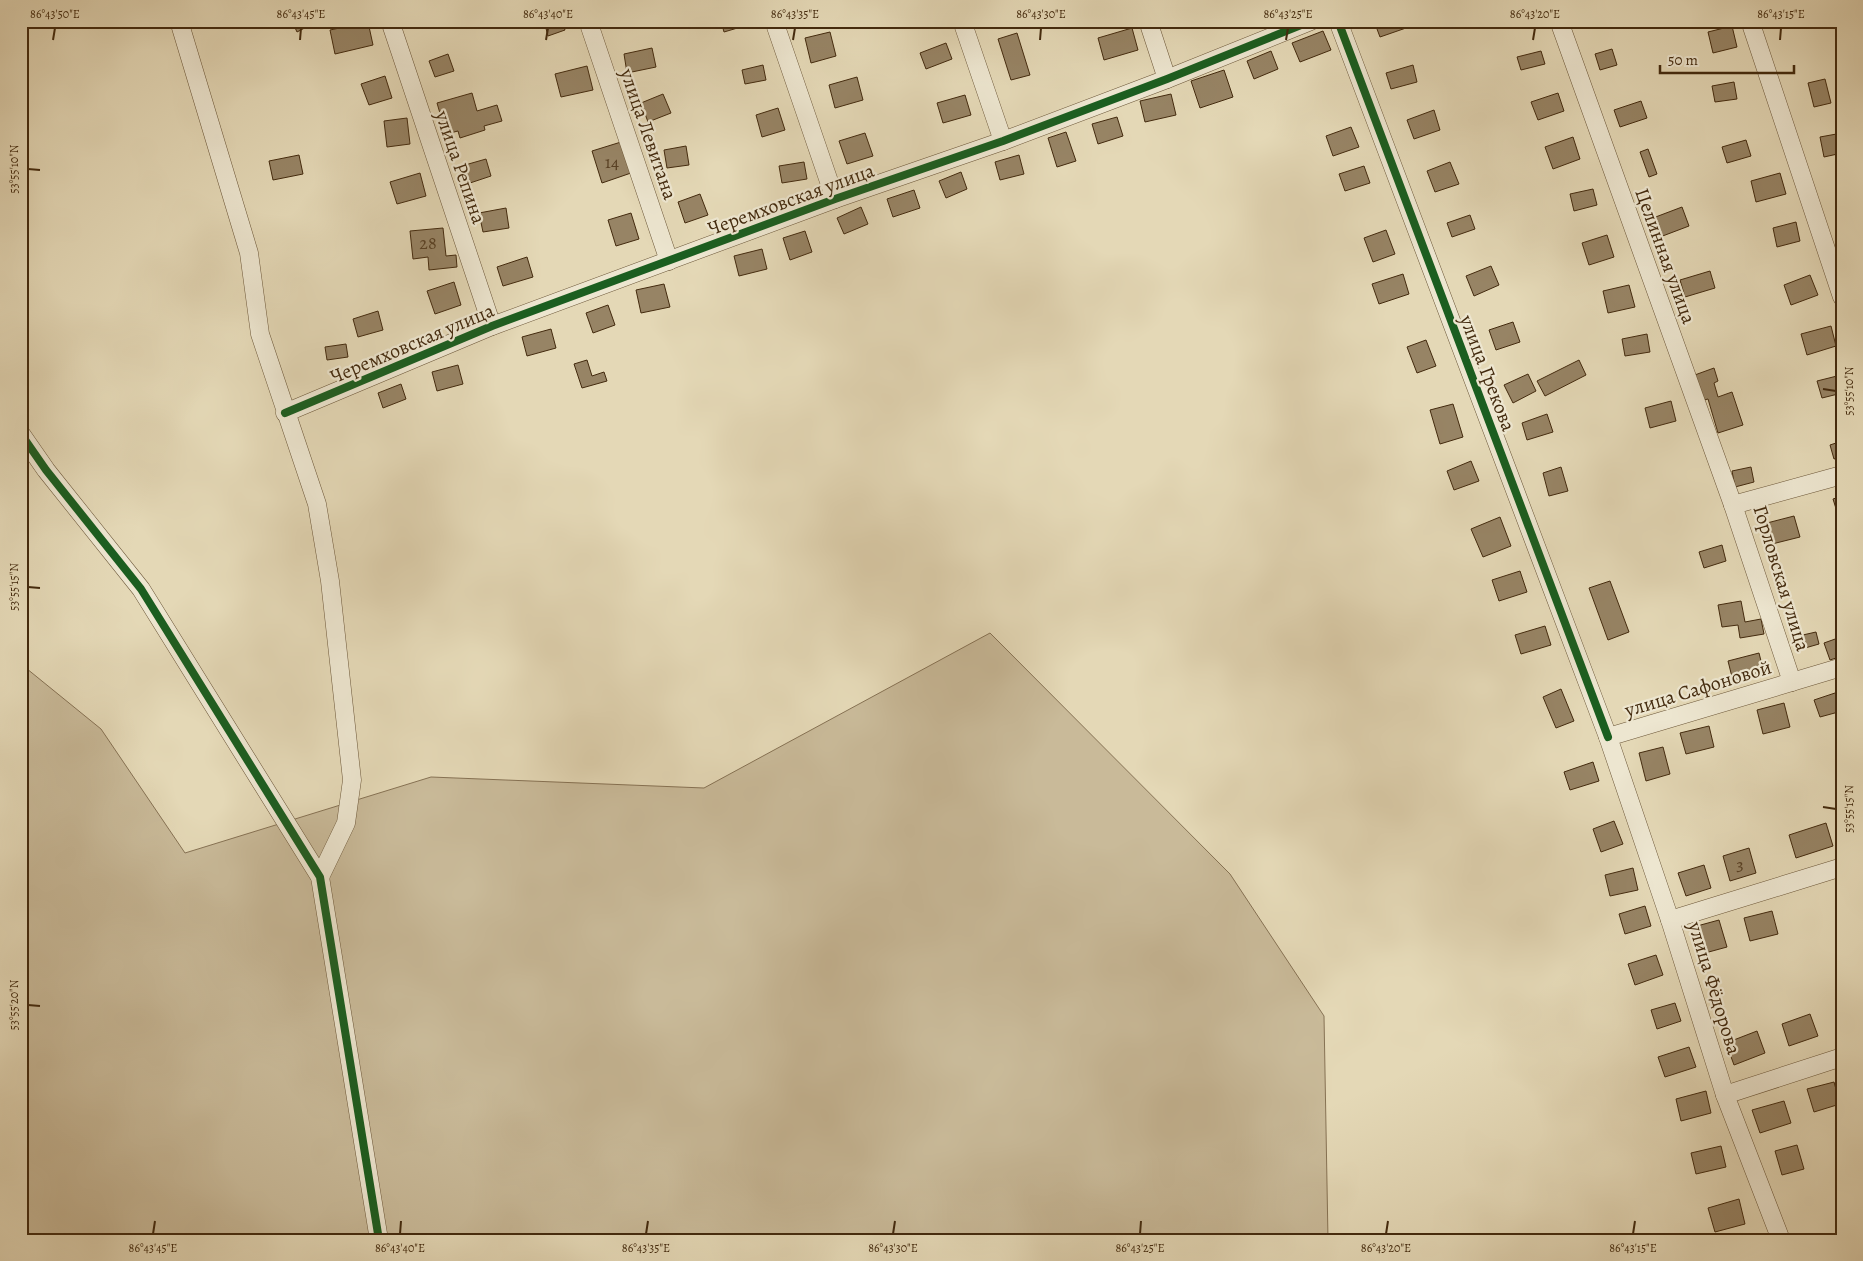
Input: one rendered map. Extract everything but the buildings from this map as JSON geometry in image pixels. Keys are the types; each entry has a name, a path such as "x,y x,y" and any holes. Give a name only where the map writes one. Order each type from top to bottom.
{"street":[{"name":"улица Репина","path":"390,21 492,326"},
{"name":"улица Левитана","path":"588,21 669,261"},
{"path":"774,21 835,199"},
{"path":"962,21 1003,141"},
{"path":"1148,21 1167,79"},
{"name":"Черемховская улица","path":"285,413 492,326 835,199 1003,141 1167,79 1310,21"},
{"name":"улица Грекова","path":"1338,21 1608,737"},
{"name":"Целинная улица","path":"1559,21 1733,505"},
{"path":"1750,21 1842,297"},
{"path":"185,23 249,254 260,334 317,504 330,581 352,780 346,823 320,877"},
{"path":"21,434 46,470 141,589 320,877 379,1240"},
{"name":"Горловская улица","path":"1792,682 1733,505 1842,475"},
{"name":"улица Сафоновой","path":"1670,920 1608,737 1842,667"},
{"name":"улица Фёдорова","path":"1781,1240 1725,1095 1670,920 1842,867"},
{"path":"1725,1095 1842,1058"}],"shaded area":[{"path":"990,633 1230,874 1324,1016 1328,1240 21,1240 21,664 101,729 185,853 431,777 704,788"}],"cycle path":[{"path":"285,413 492,326 835,199 1003,141 1167,79 1311,21"},
{"path":"1338,21 1608,737"},
{"path":"21,434 46,470 141,589 320,877 379,1240"}]}
